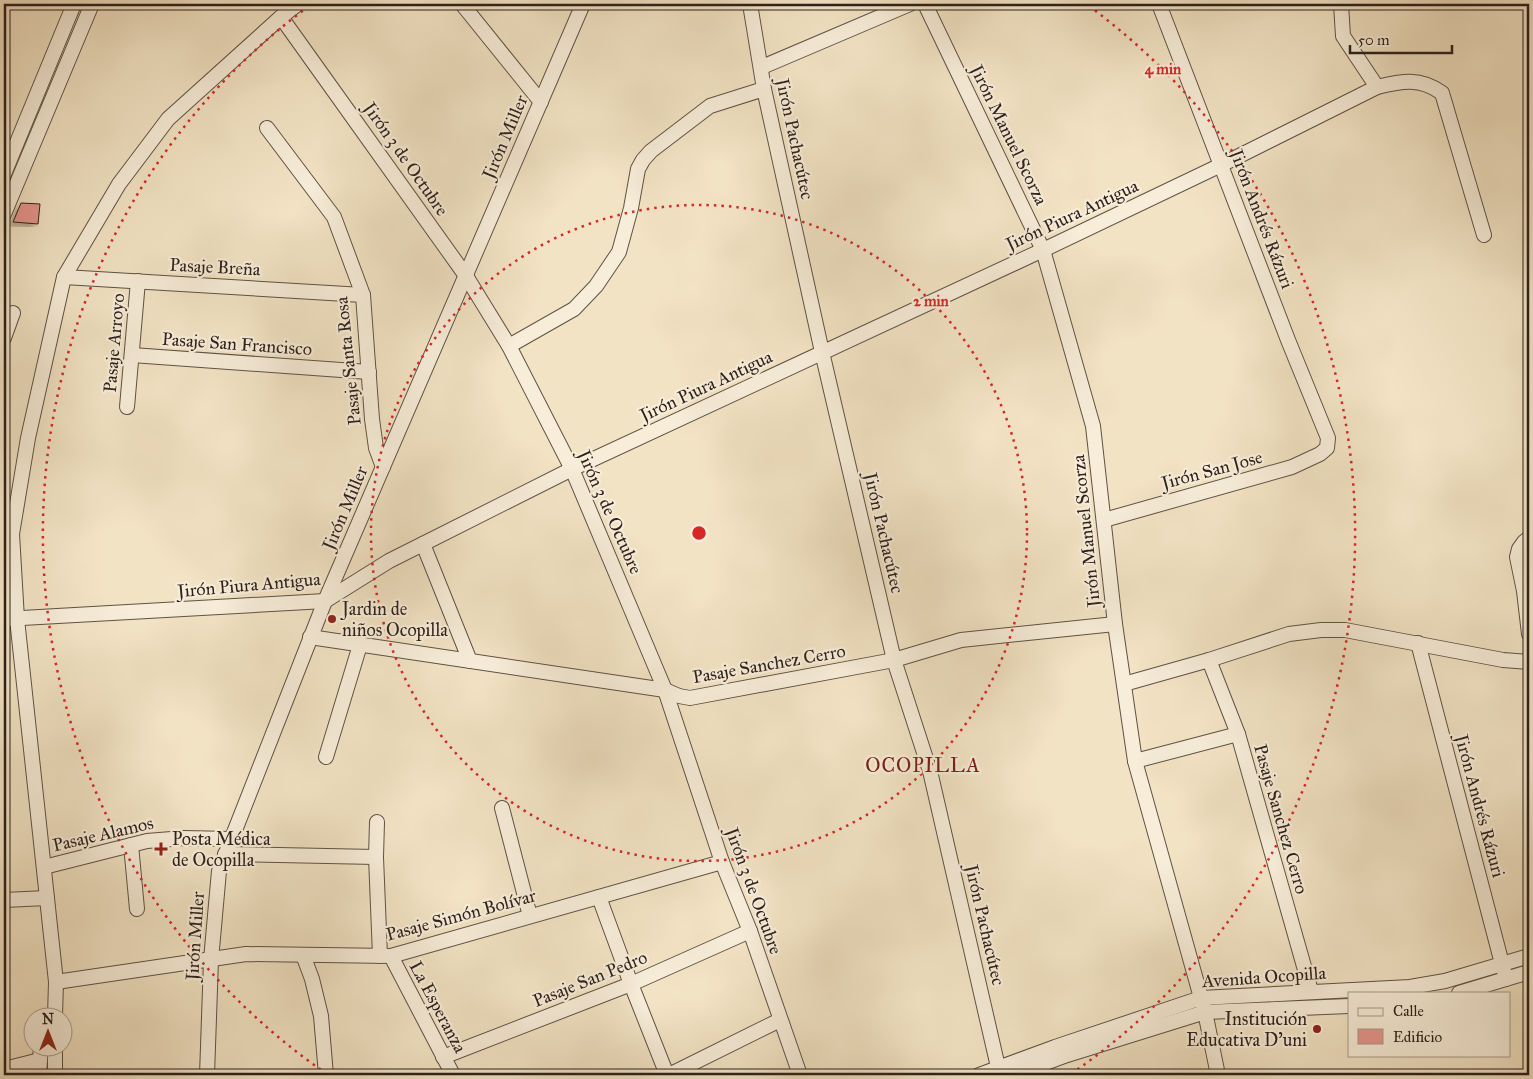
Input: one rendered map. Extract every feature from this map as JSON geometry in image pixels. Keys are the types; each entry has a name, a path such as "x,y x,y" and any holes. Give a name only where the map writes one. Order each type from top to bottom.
{"street":[{"path":"4,174 74,4"},
{"path":"5,206 92,4"},
{"path":"56,1006 56,982 44,867 10,619 12,534 28,438 64,277 119,184 168,119 281,16 298,4"},
{"path":"462,4 541,102"},
{"name":"Jirón Miller","path":"207,1075 211,960 219,871 325,601 583,4"},
{"name":"Jirón Pachacútec","path":"750,4 762,67 764,89 822,352 894,660 930,771 998,1067"},
{"path":"762,67 910,4"},
{"name":"Jirón Manuel Scorza","path":"925,4 1043,250 1093,426 1115,624 1135,761 1205,1012 1218,1075"},
{"name":"Jirón Andrés Rázuri","path":"1159,4 1288,340 1328,438 1327,448"},
{"path":"1341,4 1343,36 1377,87"},
{"name":"Jirón 3 de Octubre","path":"281,16 466,276 509,346 572,469 665,690 722,862 750,931 800,1075"},
{"name":"Jirón Piura Antigua","path":"10,619 325,601 388,561 572,469 1043,250 1221,165 1377,87 1399,82 1417,81 1431,85 1442,93 1484,235"},
{"path":"509,346 574,309 596,286 619,252 638,168 651,151 710,106 764,89"},
{"name":"Pasaje Santa Rosa","path":"267,128 334,217 363,295 376,448 383,466"},
{"name":"Pasaje Breña","path":"64,277 363,295"},
{"name":"Pasaje Arroyo","path":"127,407 138,282"},
{"path":"4,338 13,313"},
{"name":"Pasaje San Francisco","path":"132,355 369,372"},
{"name":"Jirón San Jose","path":"1104,520 1292,468 1320,454 1327,448"},
{"path":"1529,538 1519,549 1517,557 1524,591 1529,634"},
{"path":"423,544 470,661"},
{"name":"Pasaje Sanchez Cerro","path":"310,637 665,690 678,696 690,698 894,660 960,640 1115,624"},
{"path":"1124,684 1289,634 1321,630 1345,630 1502,660 1529,662"},
{"name":"Jirón Andrés Rázuri","path":"1418,643 1506,979"},
{"path":"326,757 360,645"},
{"name":"Pasaje Sanchez Cerro","path":"1208,660 1238,734 1311,991"},
{"path":"1135,761 1238,734"},
{"path":"502,808 530,916"},
{"path":"377,822 376,857 386,956"},
{"name":"Pasaje Alamos","path":"44,867 148,841 184,838 231,838"},
{"path":"131,845 136,909"},
{"path":"225,854 376,857"},
{"name":"Pasaje Simón Bolívar","path":"56,982 246,954 386,956 722,862"},
{"path":"599,897 631,984 668,1075 780,1020"},
{"path":"4,900 47,898"},
{"name":"Pasaje San Pedro","path":"443,1057 631,984 750,931"},
{"path":"304,955 321,1016 326,1075"},
{"name":"La Esperanza","path":"386,956 453,1075"},
{"name":"Avenida Ocopilla","path":"979,1075 1201,998 1410,987 1445,981 1529,956"},
{"path":"1462,992 1529,972"},
{"path":"54,1006 56,1002"},
{"name":"Avenida Ocopilla","path":"1013,1075 1067,1055 1205,1012 1348,1006"},
{"path":"4,1072 8,1068 34,1056"},
{"path":"40,1075 41,1056"},
{"path":"55,1056 55,1075"}],"building":[{"path":"21,203 40,204 38,224 13,222"}],"place":[{"name":"Jardin de niños Ocopilla","path":"332,619"},
{"name":"Posta Médica de Ocopilla","path":"161,849"},
{"name":"Institución Educativa D'uni","path":"1317,1029"}],"district":[{"name":"OCOPILLA","path":"923,765"}]}
